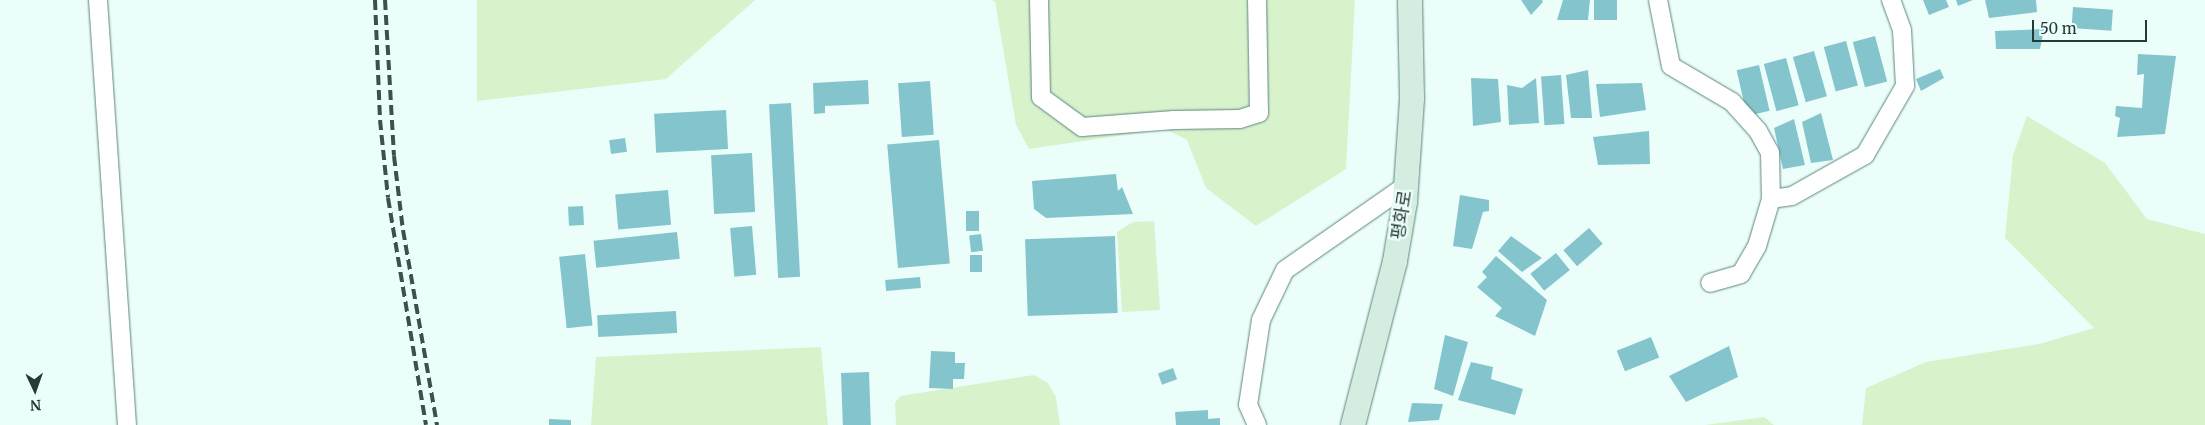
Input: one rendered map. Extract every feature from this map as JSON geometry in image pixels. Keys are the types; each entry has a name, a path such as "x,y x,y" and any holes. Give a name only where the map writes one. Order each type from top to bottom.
{"main road":[{"name":"평화로","path":"1353,425 1395,260 1407,185 1412,98 1410,0"}],"street":[{"path":"98,0 127,425"},
{"path":"1039,0 1041,96 1082,127 1240,119 1259,113 1257,0"},
{"path":"1658,0 1670,66 1732,102 1758,131 1770,153 1772,199 1758,246 1741,274 1710,283"},
{"path":"1772,199 1792,196 1865,154 1905,86 1902,30 1890,0"},
{"path":"1257,425 1248,404 1261,320 1285,270 1407,185"}],"green space":[{"path":"477,0 755,0 666,79 477,101"},
{"path":"989,0 1355,0 1346,169 1256,226 1206,188 1187,140 1165,129 1029,149 1016,125 995,1"},
{"path":"2027,116 2105,163 2147,219 2205,234 2205,425 1862,425 1866,388 1926,362 2039,344 2094,328 2005,238 2013,155"},
{"path":"1154,221 1160,310 1122,312 1117,232 1133,222"},
{"path":"821,347 828,425 591,425 596,357"},
{"path":"1034,375 1048,383 1056,397 1060,425 896,425 895,403 900,396"},
{"path":"1764,417 1774,425 1705,425"}],"building":[{"path":"1521,0 1542,0 1543,2 1531,15"},
{"path":"1563,0 1590,0 1588,20 1557,20"},
{"path":"1594,0 1617,0 1617,20 1594,20"},
{"path":"1923,0 1946,0 1949,7 1929,15"},
{"path":"1956,0 1973,0 1958,6"},
{"path":"1985,0 2036,0 2037,12 1989,18"},
{"path":"2073,7 2113,10 2111,31 2072,28"},
{"path":"2044,29 2040,49 1996,49 1995,31"},
{"path":"1875,36 1887,81 1865,87 1853,42"},
{"path":"1846,41 1858,85 1836,91 1824,47"},
{"path":"1814,51 1827,96 1806,102 1793,57"},
{"path":"2138,54 2176,56 2165,134 2117,137 2120,118 2115,116 2116,106 2142,108 2144,74 2137,75"},
{"path":"1786,58 1799,105 1776,111 1764,64"},
{"path":"1759,65 1770,111 1747,116 1737,70"},
{"path":"1940,69 1944,78 1921,91 1916,79"},
{"path":"1588,70 1592,118 1571,118 1566,75"},
{"path":"1561,75 1564,124 1544,125 1541,76"},
{"path":"1471,78 1498,79 1501,122 1473,126"},
{"path":"1536,78 1539,123 1509,125 1507,85 1522,88"},
{"path":"868,80 869,104 825,106 825,113 814,114 813,83"},
{"path":"930,81 934,135 902,137 898,83"},
{"path":"1642,83 1646,110 1600,117 1596,84"},
{"path":"791,103 800,277 778,278 769,104"},
{"path":"726,110 728,149 656,153 654,114"},
{"path":"1821,113 1833,160 1811,163 1802,122"},
{"path":"1794,119 1805,165 1783,169 1774,128"},
{"path":"1649,131 1650,164 1598,165 1593,137"},
{"path":"625,138 627,152 611,154 609,140"},
{"path":"939,140 950,264 898,268 887,145"},
{"path":"752,153 755,212 714,214 711,155"},
{"path":"1116,174 1118,191 1122,187 1133,214 1046,218 1034,209 1032,181"},
{"path":"668,190 671,225 618,229 615,195"},
{"path":"1460,195 1489,200 1489,211 1483,212 1472,249 1453,246"},
{"path":"583,206 584,225 569,226 568,207"},
{"path":"966,211 979,211 979,231 966,231"},
{"path":"752,226 756,275 734,277 730,228"},
{"path":"1589,228 1603,244 1577,266 1563,250"},
{"path":"677,232 680,259 596,268 593,241"},
{"path":"981,234 983,251 971,252 969,235"},
{"path":"1115,236 1118,313 1028,316 1025,239"},
{"path":"1511,236 1542,258 1522,272 1498,251"},
{"path":"1556,253 1570,270 1544,291 1530,274"},
{"path":"585,254 593,326 567,328 559,257"},
{"path":"970,255 982,255 982,272 970,272"},
{"path":"1496,256 1547,300 1535,336 1495,316 1502,308 1477,287 1487,277 1482,272"},
{"path":"920,277 921,288 886,291 885,280"},
{"path":"676,311 677,333 598,337 597,315"},
{"path":"1445,335 1468,342 1453,396 1434,389"},
{"path":"1651,337 1659,357 1625,371 1617,351"},
{"path":"1729,346 1738,377 1686,402 1669,376"},
{"path":"931,351 955,352 955,363 965,363 964,379 953,379 953,389 929,388"},
{"path":"1471,362 1493,367 1491,379 1523,389 1515,415 1458,400"},
{"path":"1173,368 1177,379 1162,385 1158,373"},
{"path":"869,372 871,425 843,425 841,373"},
{"path":"1412,403 1443,404 1439,420 1408,422"},
{"path":"1208,410 1208,419 1220,418 1220,425 1176,425 1175,412"},
{"path":"549,419 571,420 571,425 549,425"}],"railway":[{"path":"375,0 380,120 388,198 426,425"},
{"path":"385,0 394,156 403,230 437,425"}]}
